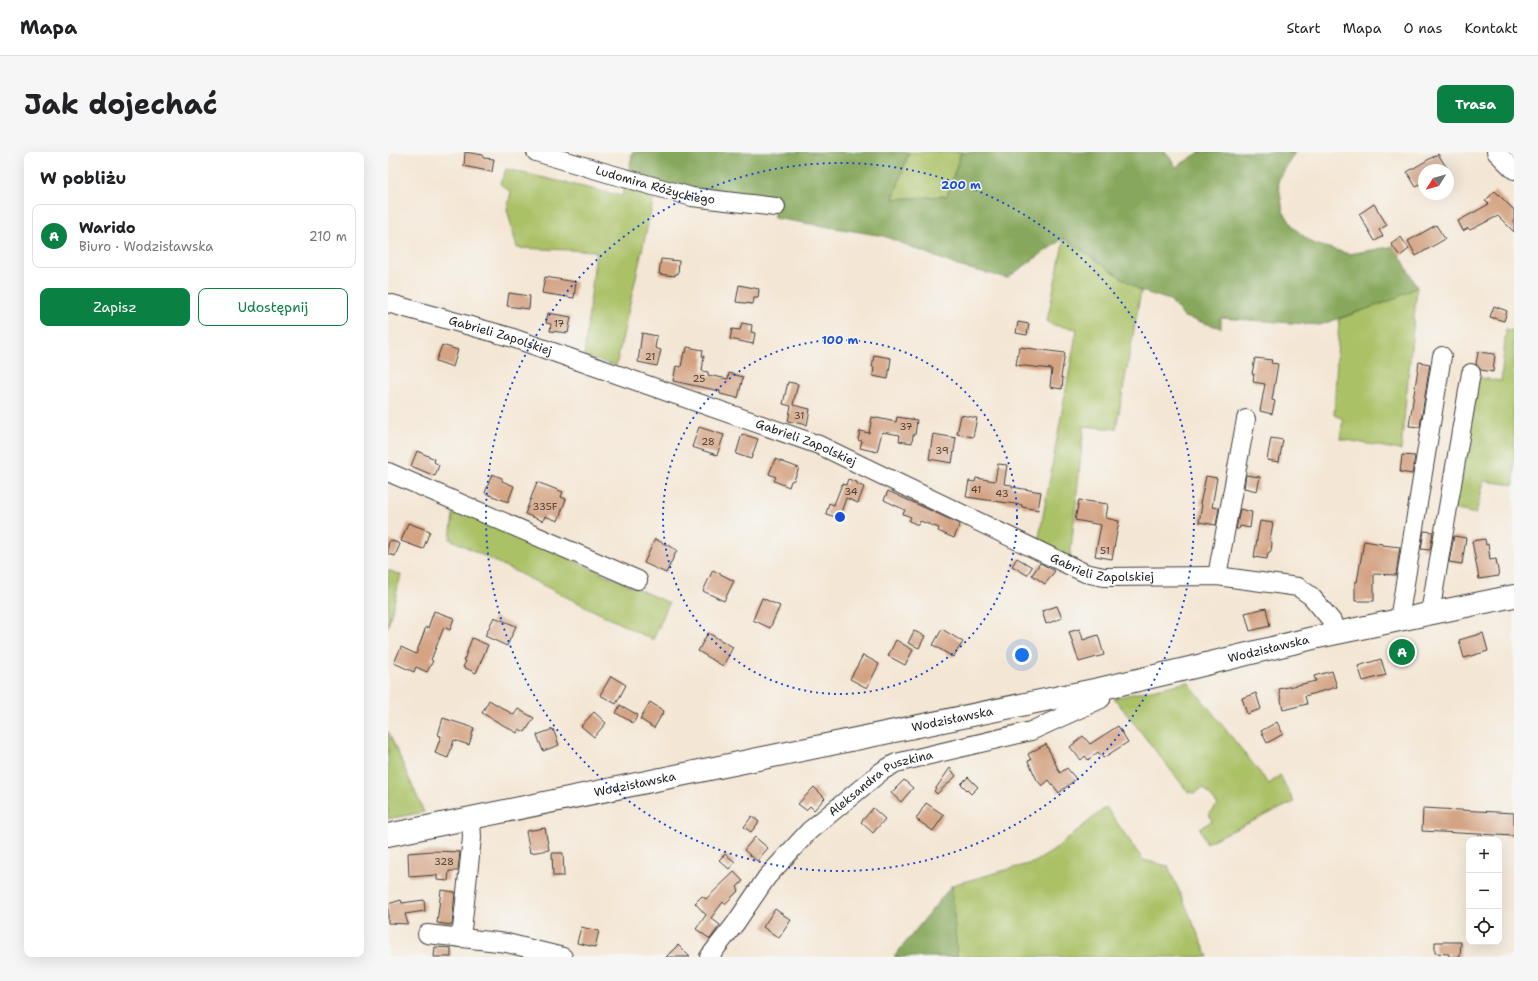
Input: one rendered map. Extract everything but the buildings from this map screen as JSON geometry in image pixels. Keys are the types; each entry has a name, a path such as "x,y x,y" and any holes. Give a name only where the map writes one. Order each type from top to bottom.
{"main road":[{"name":"Wodzisławska","path":"388,835 1099,689 1336,633 1514,596"}],"street":[{"name":"Ludomira Różyckiego","path":"536,152 692,197 776,207"},
{"path":"1496,152 1514,170"},
{"name":"Gabrieli Zapolskiej","path":"388,303 510,337 819,445 1085,573 1104,577 1217,576 1298,587 1311,596 1324,611 1332,621 1336,633"},
{"path":"1399,620 1442,356"},
{"path":"1430,613 1471,373"},
{"path":"1217,576 1246,419"},
{"path":"388,472 638,580"},
{"name":"Aleksandra Puszkina","path":"709,957 735,924 767,877 809,831 882,771 896,763 1031,731 1101,700 1099,689"},
{"path":"461,938 472,838 471,818"},
{"path":"427,934 506,944 563,957"}],"green space":[{"path":"633,152 909,152 893,199 947,196 961,152 1166,152 1176,167 1200,152 1295,152 1278,181 1283,211 1294,228 1312,243 1349,254 1395,246 1417,287 1392,300 1320,325 1221,318 1221,328 1184,317 1170,300 1141,291 1064,238 1007,278 958,266 884,236 774,218 773,203 690,193 627,176"},
{"path":"909,152 961,152 947,196 893,199"},
{"path":"506,169 622,196 625,183 655,193 616,366 584,356 596,251 517,248 507,209 511,192 500,184"},
{"path":"1064,238 1141,291 1116,429 1084,426 1070,559 1038,543 1077,329 1052,325 1047,321"},
{"path":"1417,287 1401,450 1340,439 1343,419 1334,415 1339,319 1392,300"},
{"path":"1506,329 1514,331 1514,485 1484,481 1476,514 1453,509 1476,377 1501,381"},
{"path":"454,507 669,603 653,640 450,539"},
{"path":"388,570 401,575 388,627"},
{"path":"1188,682 1269,784 1280,775 1294,802 1206,843 1200,828 1212,821 1209,813 1218,805 1204,788 1194,793 1188,792 1114,698"},
{"path":"388,731 424,812 388,819"},
{"path":"1106,807 1143,860 1168,866 1208,957 957,957 952,885 1035,862 1053,851"},
{"path":"952,885 957,957 894,957"}],"place":[{"name":"Warido","path":"1402,652"}]}
